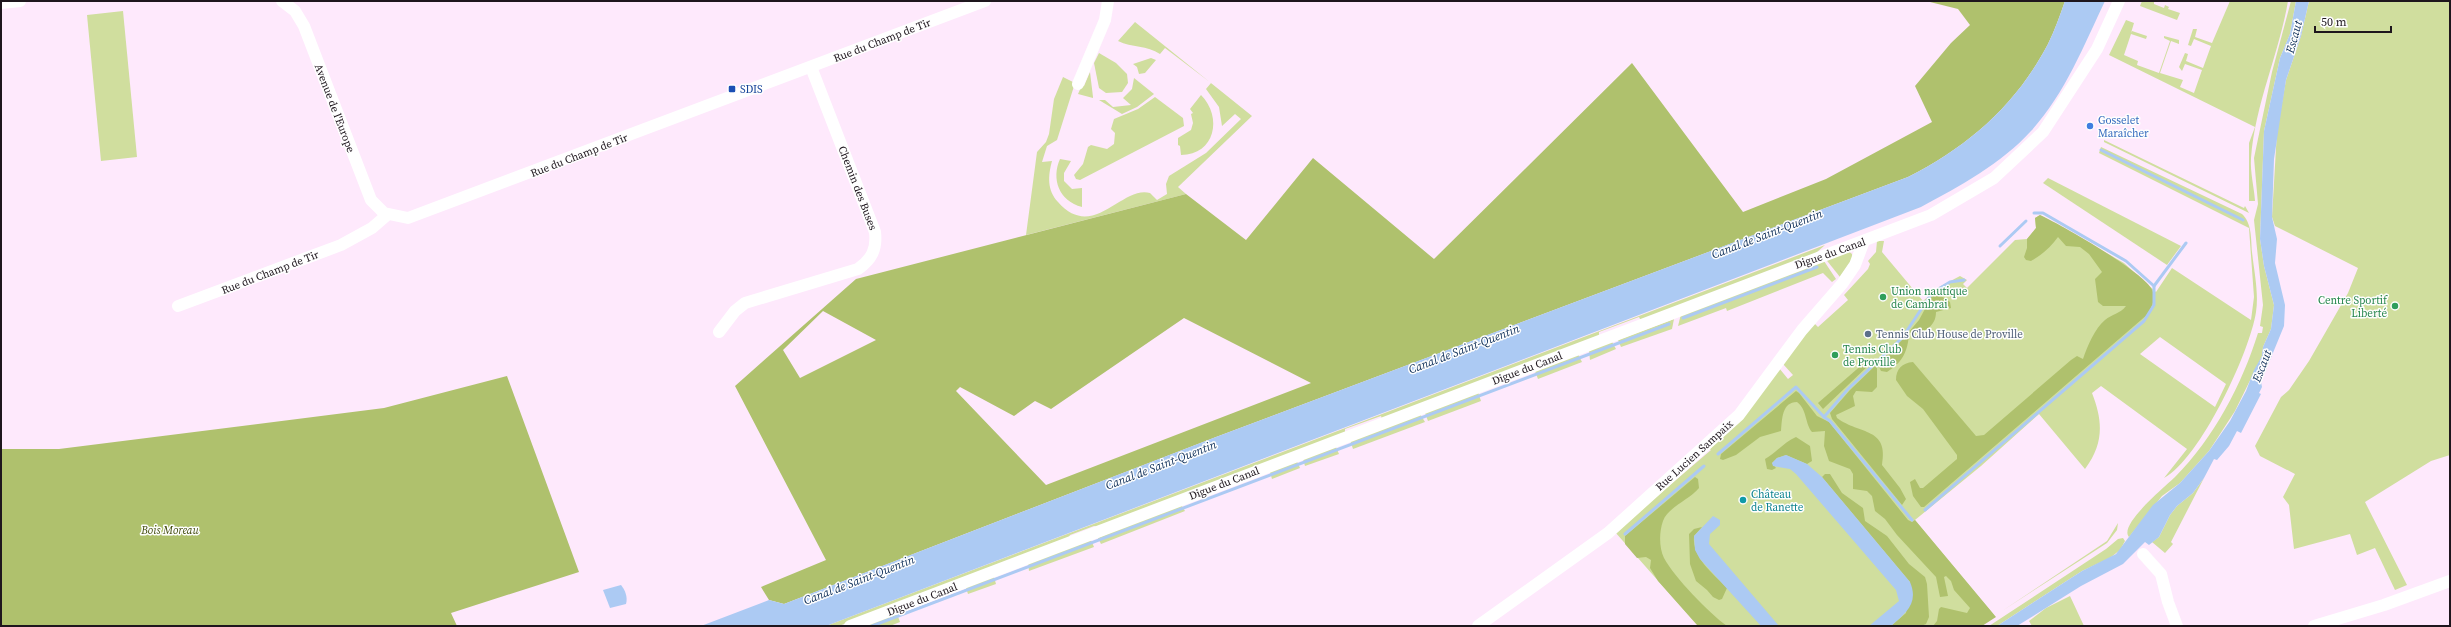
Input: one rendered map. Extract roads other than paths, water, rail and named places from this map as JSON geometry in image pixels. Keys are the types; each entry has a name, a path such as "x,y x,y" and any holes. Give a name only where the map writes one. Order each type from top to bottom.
{"street":[{"path":"1,3 20,1"},
{"name":"Avenue de l'Europe","path":"282,1 295,11 304,26 369,196 377,207 387,215"},
{"name":"Rue du Champ de Tir","path":"178,306 341,245 372,228 387,215 397,218 413,218 985,1"},
{"path":"1078,84 1105,20 1108,1"},
{"name":"Digue du Canal","path":"850,626 1785,269 1915,222 1954,203 1994,178 2030,147 2053,120 2098,49 2119,1"},
{"name":"Chemin des Buses","path":"719,332 735,311 745,303 858,269 870,259 873,253 875,232 811,67"},
{"name":"Rue Lucien Sampaix","path":"1478,626 1608,533 1739,415 1802,330 1846,280 1864,241"},
{"path":"2143,554 2161,574 2168,602 2178,626"},
{"path":"2314,626 2384,605 2450,581"}],"water":[{"name":"Canal de Saint-Quentin","path":"2065,1 2105,1 2073,69 2043,117 2007,154 1979,174 1921,207 826,626 701,626 769,600 784,604 1216,437 1908,177 1951,152 1989,122 2006,105 2035,66 2048,44"},
{"name":"Escaut","path":"2296,1 2309,1 2301,36 2286,80 2274,159 2272,217 2277,239 2275,263 2285,305 2284,326 2261,382 2262,387 2259,393 2261,394 2241,433 2237,431 2229,446 2217,460 2214,459 2204,478 2193,493 2177,506 2170,515 2159,537 2149,545 2145,542 2123,564 2081,586 2017,626 1997,626 2082,571 2116,554 2153,505 2180,483 2209,451 2230,421 2246,391 2254,370 2262,356 2263,347 2271,329 2274,305 2264,266 2260,239 2264,131 2280,58 2290,34"},
{"path":"1786,455 1807,464 1822,477 1910,582 1913,596 1910,607 1902,617 1891,626 1869,626 1899,601 1896,590 1796,474 1790,469 1773,466 1772,463 1777,458"},
{"path":"1713,516 1720,520 1720,525 1710,534 1709,544 1779,626 1761,626 1700,559 1695,550 1694,536"},
{"path":"621,585 626,594 626,604 610,608 603,590"}],"waterway":[{"path":"2101,150 2243,220"},
{"path":"2034,213 2043,213 2126,261 2154,286"},
{"path":"2000,246 2026,221"},
{"path":"1925,510 2144,321 2154,305 2154,286 2186,243"},
{"path":"1683,318 1817,267"},
{"path":"1718,454 1796,387 1824,417 1848,389 1902,338 1932,293 1950,282 1964,280"},
{"path":"872,626 1669,324"},
{"path":"1824,417 1830,421 1912,520"},
{"path":"1625,534 1704,466"}],"place":[{"name":"SDIS","path":"732,89"},
{"name":"Gosselet Maraîcher","path":"2090,126"},
{"name":"Union nautique de Cambrai","path":"1883,297"},
{"name":"Centre Sportif Liberté","path":"2395,306"},
{"name":"Tennis Club House de Proville","path":"1868,334"},
{"name":"Tennis Club de Proville","path":"1835,355"},
{"name":"Château de Ranette","path":"1743,500"}],"park label":[{"name":"Bois Moreau","path":"170,530"}]}
